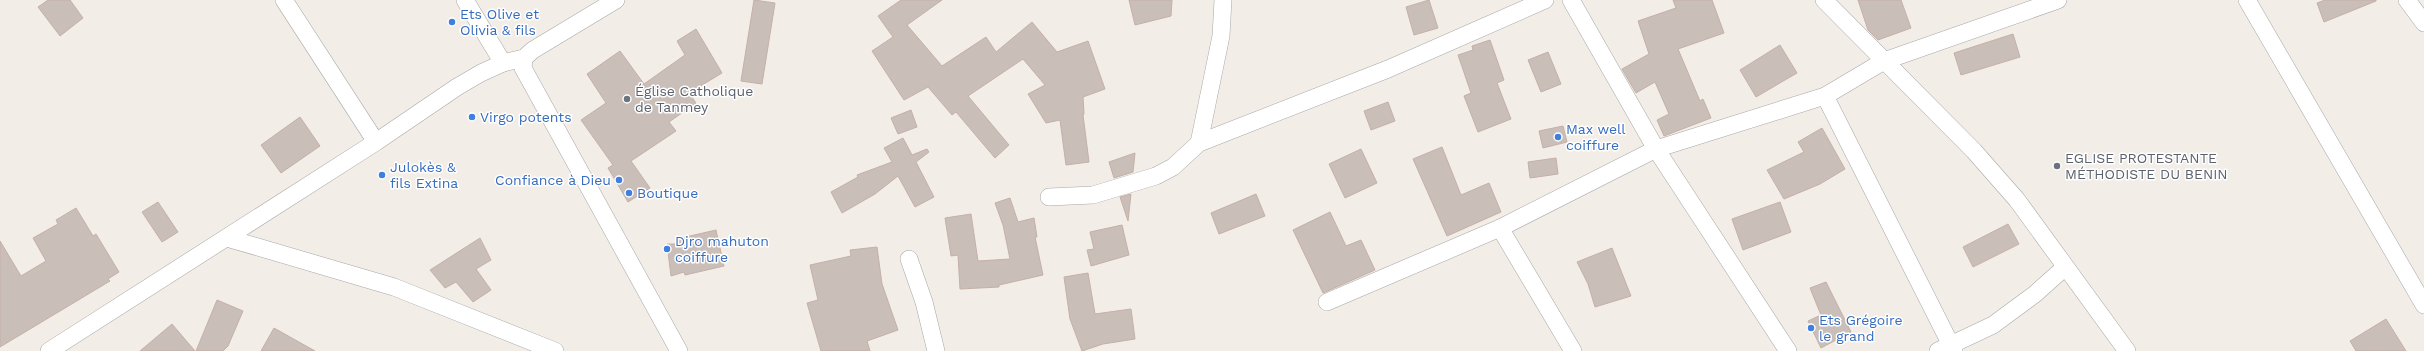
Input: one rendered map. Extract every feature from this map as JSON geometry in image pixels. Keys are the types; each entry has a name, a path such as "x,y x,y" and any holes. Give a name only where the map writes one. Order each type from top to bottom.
{"street":[{"path":"284,0 376,142"},
{"path":"465,0 503,63"},
{"path":"49,351 376,142 457,87 481,73 503,63 524,58 533,50 616,0"},
{"path":"1199,143 1221,36 1223,0"},
{"path":"1049,197 1093,195 1156,176 1173,166 1199,143 1388,69 1545,0"},
{"path":"1571,0 1656,149 1788,351"},
{"path":"1824,0 1974,151 2017,200 2064,268 2127,351"},
{"path":"1327,302 1500,228 1656,149 1825,96 1884,60 2058,0"},
{"path":"2247,0 2424,305"},
{"path":"2407,0 2424,23"},
{"path":"524,58 523,68 679,351"},
{"path":"1825,96 1894,229 1947,349 1993,325 2036,294 2064,268"},
{"path":"1500,228 1573,351"},
{"path":"227,238 394,287 549,350"},
{"path":"909,259 924,302 936,351"}],"building":[{"path":"48,0 70,0 83,18 60,36 38,7"},
{"path":"754,0 775,3 762,84 741,81"},
{"path":"901,0 942,0 907,25 942,66 986,37 996,52 1032,22 1057,52 1088,41 1105,89 1083,97 1083,115 1089,162 1066,165 1060,120 1046,123 1028,94 1045,85 1023,59 968,96 1009,145 995,158 956,112 952,115 928,87 904,100 872,51 893,37 878,16"},
{"path":"1129,0 1172,0 1171,16 1135,25"},
{"path":"1429,0 1438,28 1414,35 1406,7"},
{"path":"1673,0 1712,0 1724,33 1678,49 1700,101 1703,99 1711,118 1664,136 1657,120 1669,114 1655,82 1636,93 1622,69 1649,54 1638,21 1676,8"},
{"path":"1858,0 1901,0 1911,28 1878,40 1868,30"},
{"path":"2325,0 2376,1 2324,22 2317,3"},
{"path":"696,29 722,73 689,93 696,103 669,122 676,131 631,161 650,188 628,202 608,168 613,165 581,120 606,103 587,74 620,51 644,84 685,55 677,41"},
{"path":"2013,34 2020,57 1961,75 1954,53"},
{"path":"1490,40 1504,80 1497,83 1511,119 1478,132 1464,96 1471,93 1458,55 1473,50 1472,46"},
{"path":"1780,45 1797,73 1756,97 1740,70"},
{"path":"1548,52 1561,84 1541,92 1528,60"},
{"path":"1388,102 1395,121 1371,130 1364,111"},
{"path":"911,110 917,127 898,134 891,118"},
{"path":"300,117 320,146 281,173 261,145"},
{"path":"1563,126 1567,142 1543,148 1539,131"},
{"path":"1822,128 1845,169 1820,184 1784,199 1767,170 1804,152 1798,142"},
{"path":"903,138 912,155 927,149 929,152 916,162 934,197 915,207 898,176 875,194 842,213 831,192 858,177 857,175 892,162 884,148"},
{"path":"1442,147 1461,195 1489,183 1501,212 1447,236 1413,159"},
{"path":"1361,149 1377,183 1345,198 1329,164"},
{"path":"1135,153 1133,172 1114,178 1109,162"},
{"path":"1556,158 1558,174 1530,178 1528,162"},
{"path":"1131,194 1128,221 1120,197"},
{"path":"1256,194 1265,216 1219,234 1211,213"},
{"path":"1010,198 1018,222 1034,218 1037,237 1035,237 1043,275 999,285 999,287 960,289 958,255 951,256 945,218 971,214 978,261 1010,259 1003,225 995,203"},
{"path":"158,202 178,232 162,242 142,212"},
{"path":"1780,202 1791,232 1743,250 1732,219"},
{"path":"76,208 93,236 96,234 119,272 108,279 110,281 0,347 0,241 21,276 46,261 33,238 58,224 56,220"},
{"path":"1330,212 1346,246 1361,240 1375,270 1323,293 1293,230"},
{"path":"2008,224 2019,244 1973,267 1963,247"},
{"path":"1122,225 1129,255 1091,266 1087,250 1094,249 1090,232"},
{"path":"716,230 724,266 685,275 684,272 671,276 667,244 678,244 677,239"},
{"path":"480,238 491,260 476,269 491,290 473,302 456,282 445,288 430,270"},
{"path":"877,247 882,284 898,330 867,341 870,351 821,351 807,303 818,300 810,265 851,256 850,250"},
{"path":"1612,248 1631,296 1595,307 1588,284 1577,262"},
{"path":"1088,273 1095,314 1131,309 1135,339 1103,344 1082,351 1070,319 1064,277"},
{"path":"1826,282 1851,332 1821,348 1808,321 1821,315 1810,288"},
{"path":"217,300 243,311 228,346 223,351 196,351"},
{"path":"2386,319 2406,351 2356,351 2350,341"},
{"path":"172,324 195,351 140,351"},
{"path":"274,328 315,351 261,351"}],"place":[{"name":"Ets Olive et Olivia & fils","path":"452,22"},
{"name":"Église Catholique de Tanmey","path":"627,99"},
{"name":"Virgo potents","path":"472,117"},
{"name":"Max well coiffure","path":"1558,137"},
{"name":"EGLISE PROTESTANTE MÉTHODISTE DU BENIN","path":"2057,166"},
{"name":"Julokès & fils Extina","path":"382,175"},
{"name":"Confiance à Dieu","path":"619,180"},
{"name":"Boutique","path":"629,193"},
{"name":"Djro mahuton coiffure","path":"667,249"},
{"name":"Ets Grégoire le grand","path":"1811,328"}]}
